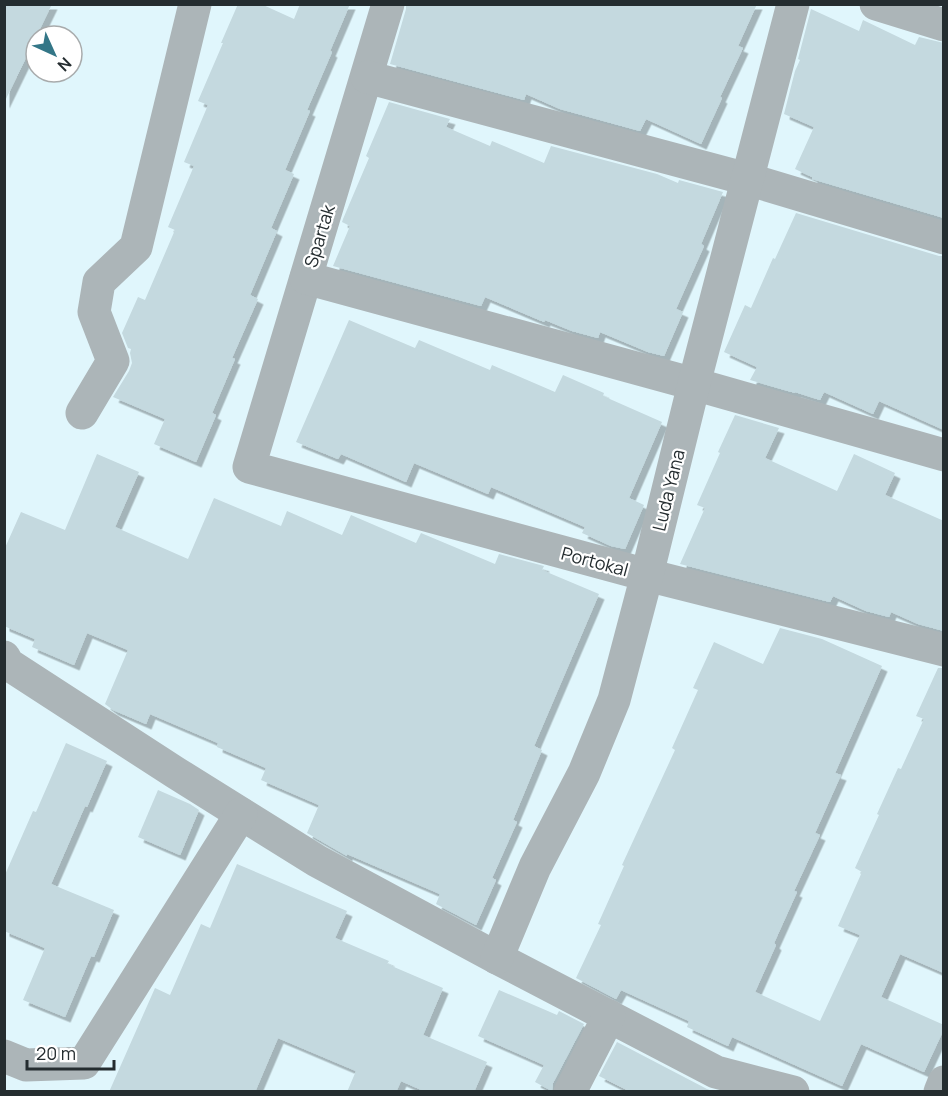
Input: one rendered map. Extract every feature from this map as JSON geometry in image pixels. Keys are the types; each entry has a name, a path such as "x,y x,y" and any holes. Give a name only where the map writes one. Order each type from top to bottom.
{"street":[{"path":"81,413 113,361 94,312 99,282 136,248 195,4"},
{"name":"Spartak","path":"249,466 388,4"},
{"name":"Luda Yana","path":"497,958 535,867 584,773 614,700 793,4"},
{"path":"876,4 944,25"},
{"path":"367,77 747,179 944,238"},
{"path":"306,278 944,455"},
{"name":"Portokal","path":"249,466 647,575 944,650"},
{"path":"6,663 317,861 716,1072 793,1092"},
{"path":"4,1056 26,1065 84,1063 241,814"},
{"path":"570,1092 609,1016"},
{"path":"932,1092 940,1091 944,1082"}],"building":[{"path":"4,4 52,4 42,24 24,24 24,62 4,103"},
{"path":"238,4 261,4 294,19 300,4 350,4 285,170 294,174 271,228 277,231 250,295 258,299 232,358 235,359 212,413 216,415 196,462 154,444 165,419 113,397 132,363 131,349 128,348 122,333 138,297 145,300 175,230 168,227 194,166 184,162 208,105 198,101"},
{"path":"406,4 757,4 738,46 743,48 701,144 646,119 640,131 560,109 526,94 524,100 390,64"},
{"path":"811,9 859,31 863,20 915,45 919,37 944,43 944,218 812,179 795,169 814,127 784,114 800,60 798,59"},
{"path":"389,102 450,119 446,127 490,146 492,141 544,163 551,146 657,174 678,183 679,180 723,192 701,244 704,246 676,309 683,312 664,356 648,352 600,332 598,338 545,320 544,322 485,297 481,306 333,266 350,226 342,222 343,219 369,158 366,156"},
{"path":"796,213 944,256 944,430 879,401 873,414 824,392 820,400 750,380 757,367 724,352 745,305 751,308"},
{"path":"349,320 415,348 419,340 490,370 492,365 555,392 563,375 604,393 603,396 662,422 629,498 644,505 625,549 611,546 582,533 585,527 491,487 488,494 414,463 406,482 341,454 338,459 296,442"},
{"path":"735,415 779,428 765,458 837,491 854,454 895,473 885,495 944,521 944,631 918,624 891,612 889,617 866,611 833,596 830,602 680,564 705,508 697,505"},
{"path":"97,454 139,472 115,527 188,559 214,498 281,526 287,511 342,535 351,515 416,543 421,533 495,564 499,554 544,566 542,570 599,594 534,746 542,750 513,820 517,822 492,878 496,880 476,925 436,904 440,894 347,854 347,856 307,833 319,805 261,780 266,768 217,747 218,743 150,714 146,724 113,710 105,704 128,650 87,633 74,665 32,647 35,639 4,626 4,550 21,512 65,530"},
{"path":"780,628 822,639 882,666 835,773 841,775 815,833 820,835 794,891 797,892 755,992 820,1021 860,935 838,926 862,872 855,868 898,768 901,769 924,719 916,716 938,668 944,668 944,973 900,954 881,997 944,1025 924,1072 861,1044 842,1086 732,1037 728,1046 687,1027 689,1021 621,990 616,999 576,978 601,925 598,924 624,866 622,865 675,750 672,748 698,690 693,688 714,642 763,664"},
{"path":"66,743 107,761 51,884 114,910 65,1017 23,1000 45,948 4,931 4,877"},
{"path":"158,790 199,810 180,855 138,837"},
{"path":"237,864 347,911 335,938 389,961 387,964 443,988 423,1035 487,1062 474,1092 426,1092 401,1081 396,1092 347,1092 356,1071 278,1038 255,1092 109,1092 155,988 170,995 201,924 210,928"},
{"path":"499,990 557,1015 559,1011 584,1024 553,1083 552,1091 535,1082 544,1065 478,1036"},
{"path":"617,1042 716,1092 631,1092 599,1076"}]}
